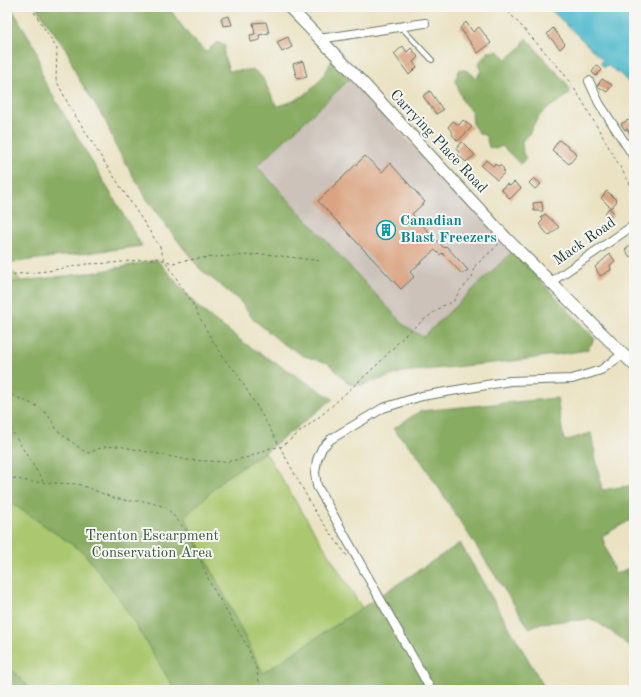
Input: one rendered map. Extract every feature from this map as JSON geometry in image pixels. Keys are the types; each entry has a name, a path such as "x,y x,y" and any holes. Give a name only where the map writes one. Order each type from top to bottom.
{"main road":[{"name":"Carrying Place Road","path":"289,7 364,84 506,238 634,365"}],"street":[{"path":"319,39 425,23"},
{"path":"589,81 599,103 634,156"},
{"name":"Mack Road","path":"551,282 634,224"},
{"path":"431,690 317,486 315,473 317,460 322,448 331,439 383,408 398,402 422,396 510,381 572,379 601,370 623,354"}],"lane":[{"path":"401,27 432,60"}],"path":[{"path":"31,7 57,49 56,80 70,108 160,247 164,259 191,301 209,335 228,364 236,372 279,447 287,458 316,513 350,560"},
{"path":"504,7 562,71 580,97 634,191"},
{"path":"7,393 39,407 48,415 58,431 82,450 89,453 103,447 118,446 187,460 226,462 249,457 270,448 279,447 324,413 379,363 408,332 442,306 453,302 459,292 472,278 474,267 506,238"},
{"path":"7,275 48,271 86,264 113,263 155,258 164,259 173,263 200,258 266,254 321,261"},
{"path":"7,423 44,481"},
{"path":"7,477 32,482 44,481 63,484 78,484 114,498 129,501 144,500 166,507 186,530 194,544 210,583 247,646 256,668 261,690"}],"shaded area":[{"path":"350,79 513,251 423,337 404,325 257,166"}],"green space":[{"path":"7,7 11,7 36,49 43,79 142,246 7,263"},
{"path":"36,7 168,7 188,34 206,52 217,42 225,46 224,55 229,71 254,70 262,77 277,106 286,104 303,96 317,84 328,69 332,60 350,79 257,166 404,325 423,337 513,251 595,339 587,350 514,361 403,372 362,385 349,384 328,363 304,356 282,343 253,319 240,301 200,269 146,198 115,145 106,122 77,76 68,53"},
{"path":"526,38 567,84 570,93 548,108 536,121 529,134 522,141 523,153 526,159 520,164 502,146 495,149 489,147 486,136 479,133 473,125 472,112 463,102 455,80 460,69 468,71 476,78 481,71 478,64 488,52 498,51 507,59 521,47"},
{"name":"Trenton Escarpment Conservation Area","path":"157,260 199,308 244,343 333,399 265,452 225,478 185,517 263,673 460,543 546,690 175,690 119,598 83,552 7,500 7,283 97,272"},
{"name":"Trenton Escarpment Conservation Area","path":"7,266 37,298 158,280 413,690 7,690"},
{"path":"557,398 564,441 591,433 602,490 634,485 634,518 602,536 615,574 634,566 634,652 618,636 592,619 541,623 529,628 416,453 393,429 420,411"},
{"path":"7,664 31,690 7,690"}],"water":[{"path":"548,7 634,7 634,88 620,74 607,65 604,67 600,63 603,60"}],"building":[{"path":"229,16 232,25 223,26 221,18"},
{"path":"266,22 269,33 259,35 260,40 251,42 250,35 255,34 253,23"},
{"path":"466,22 473,32 479,27 491,43 478,53 460,28"},
{"path":"553,28 565,44 560,49 547,34"},
{"path":"288,37 292,47 282,52 277,42"},
{"path":"403,46 407,52 411,48 418,57 413,62 417,67 409,75 394,54"},
{"path":"303,61 307,77 297,79 293,64"},
{"path":"597,65 602,70 596,76 592,72"},
{"path":"602,79 612,85 607,92 597,86"},
{"path":"430,91 443,110 436,114 423,96"},
{"path":"463,120 472,127 458,141 452,135 453,133 448,127 453,121 459,125"},
{"path":"628,120 634,126 634,139 627,129 625,130 621,124"},
{"path":"559,140 577,155 569,164 552,150"},
{"path":"462,142 475,155 466,162 458,155 459,152 456,149"},
{"name":"Canadian Blast Freezers","path":"365,156 382,172 390,163 425,202 412,214 444,248 446,246 468,270 462,274 442,253 440,255 435,250 410,272 414,277 401,289 318,201"},
{"path":"486,160 493,166 495,164 498,166 500,165 504,169 503,171 505,172 497,180 481,166"},
{"path":"534,178 541,184 535,189 529,183"},
{"path":"514,182 521,188 510,199 501,189 507,184 510,186"},
{"path":"607,191 617,201 611,208 601,198"},
{"path":"542,202 543,211 534,211 533,203"},
{"path":"609,208 614,213 609,219 605,213"},
{"path":"545,214 559,227 549,236 539,224 543,220 541,217"},
{"path":"634,242 634,254 630,257 625,250"},
{"path":"610,254 615,261 610,265 611,270 600,276 595,267"}],"place":[{"name":"Canadian Blast Freezers","path":"386,230"}]}
